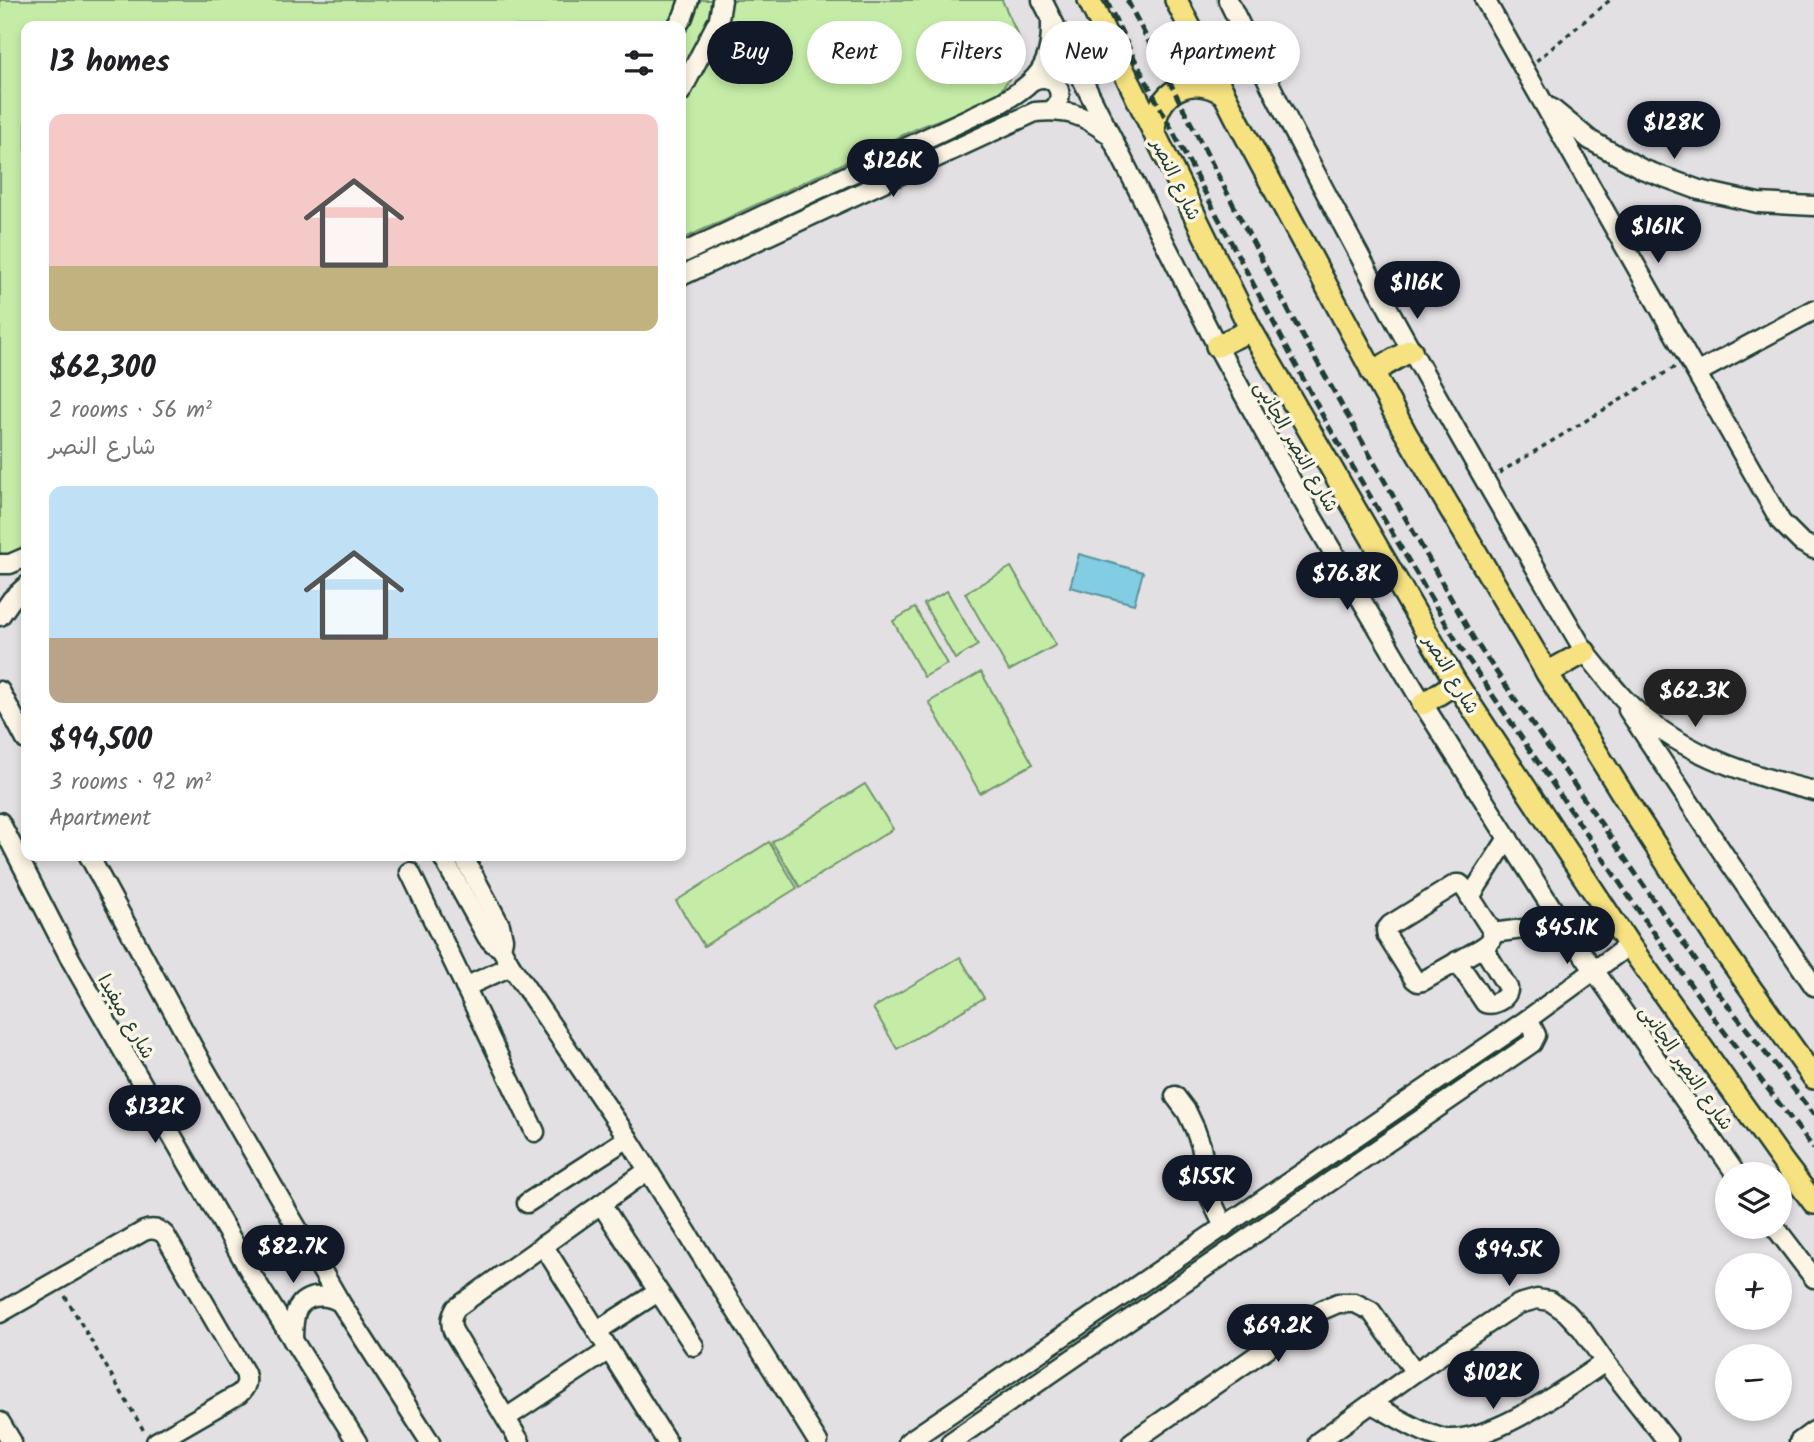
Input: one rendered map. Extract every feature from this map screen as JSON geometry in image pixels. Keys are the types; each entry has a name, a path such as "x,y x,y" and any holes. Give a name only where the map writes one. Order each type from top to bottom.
{"main road":[{"name":"شارع النصر","path":"1089,0 1251,330 1456,683 1629,945 1814,1203"},
{"path":"1177,0 1372,372 1547,673 1636,817 1724,951 1814,1078"},
{"path":"1154,132 1157,112 1162,103 1177,90 1186,86 1206,85 1224,94"},
{"path":"1217,346 1251,330"},
{"path":"1372,372 1410,350"},
{"path":"1547,673 1585,652"},
{"path":"1423,704 1456,683"}],"street":[{"path":"680,21 689,0"},
{"path":"686,82 719,19 722,0"},
{"name":"شارع النصر الجانبى","path":"1042,0 1217,346 1298,493 1423,704 1562,924 1728,1162"},
{"path":"1228,0 1278,104 1410,350 1585,652 1610,684 1814,986"},
{"path":"1485,0 1782,522 1801,542 1814,549"},
{"path":"686,252 1001,103 1024,89 1046,62 1052,41 1051,20"},
{"path":"1034,80 1045,78 1055,84 1060,96 1059,102 1052,110"},
{"path":"1541,99 1590,140 1642,169 1710,193 1758,203 1814,206"},
{"path":"686,274 1035,112 1052,110 1073,113 1093,121 1110,135"},
{"path":"1693,366 1814,310"},
{"path":"0,564 10,564 21,559"},
{"path":"0,616 18,592"},
{"path":"1610,684 1644,717 1699,753 1747,773 1814,791"},
{"path":"0,691 21,731"},
{"name":"شارع ميفيدا","path":"0,822 71,960 252,1275 356,1442"},
{"path":"1470,897 1508,838"},
{"path":"92,861 203,1066 340,1302 430,1442"},
{"path":"445,861 483,930 494,944 501,948 511,967 628,1138 818,1442"},
{"path":"466,861 500,925 503,939 501,948"},
{"path":"410,872 535,1132"},
{"path":"1457,961 1485,1003 1492,1004 1506,996 1508,988 1488,940 1470,897 1463,886 1456,884 1386,930 1387,936 1418,982 1488,940 1562,924"},
{"path":"908,1442 1528,1019 1629,945"},
{"path":"465,987 511,967"},
{"path":"951,1442 1532,1044 1536,1035 1528,1019"},
{"path":"1175,1096 1195,1129 1201,1146 1210,1198 1224,1227"},
{"path":"527,1203 628,1138"},
{"path":"520,1442 453,1332 452,1315 456,1308 647,1171"},
{"path":"601,1204 694,1346"},
{"path":"0,1312 144,1231 158,1230 165,1235 245,1373 247,1382 239,1394 151,1437"},
{"path":"1784,1239 1814,1278"},
{"path":"543,1245 667,1442"},
{"path":"597,1331 658,1292"},
{"path":"293,1341 296,1313 305,1301 318,1296 340,1302"},
{"path":"1318,1442 1415,1372 1504,1313 1519,1304 1537,1299 1550,1301 1566,1312 1582,1329 1668,1442"},
{"path":"1132,1442 1322,1310 1338,1303 1355,1303 1371,1311 1415,1372"},
{"path":"506,1418 609,1350"},
{"path":"1372,1404 1431,1434 1447,1439 1482,1436 1528,1414 1605,1362"},
{"path":"0,1422 12,1442"},
{"path":"1799,1442 1814,1431"}],"path":[{"path":"1525,70 1610,0"},
{"path":"1486,481 1693,366"},
{"path":"56,1281 151,1437"}],"green space":[{"path":"0,0 1002,0 1011,21 916,21 916,84 1005,84 996,97 918,128 686,238 686,21 21,21 21,550 0,557"},
{"path":"1011,567 1056,645 1009,671 965,593"},
{"path":"947,591 978,645 955,659 924,604"},
{"path":"915,608 947,664 924,677 893,621"},
{"path":"981,672 1033,764 980,793 929,702"},
{"path":"865,784 893,829 800,887 772,842"},
{"path":"769,842 797,888 704,946 676,901"},
{"path":"960,957 984,998 897,1049 873,1008"}],"water":[{"path":"1079,554 1143,572 1134,604 1070,587"}],"railway":[{"path":"1106,0 1326,422 1460,647 1716,1021 1814,1149"},
{"path":"1127,0 1289,312 1475,641 1716,990 1814,1115"}]}
